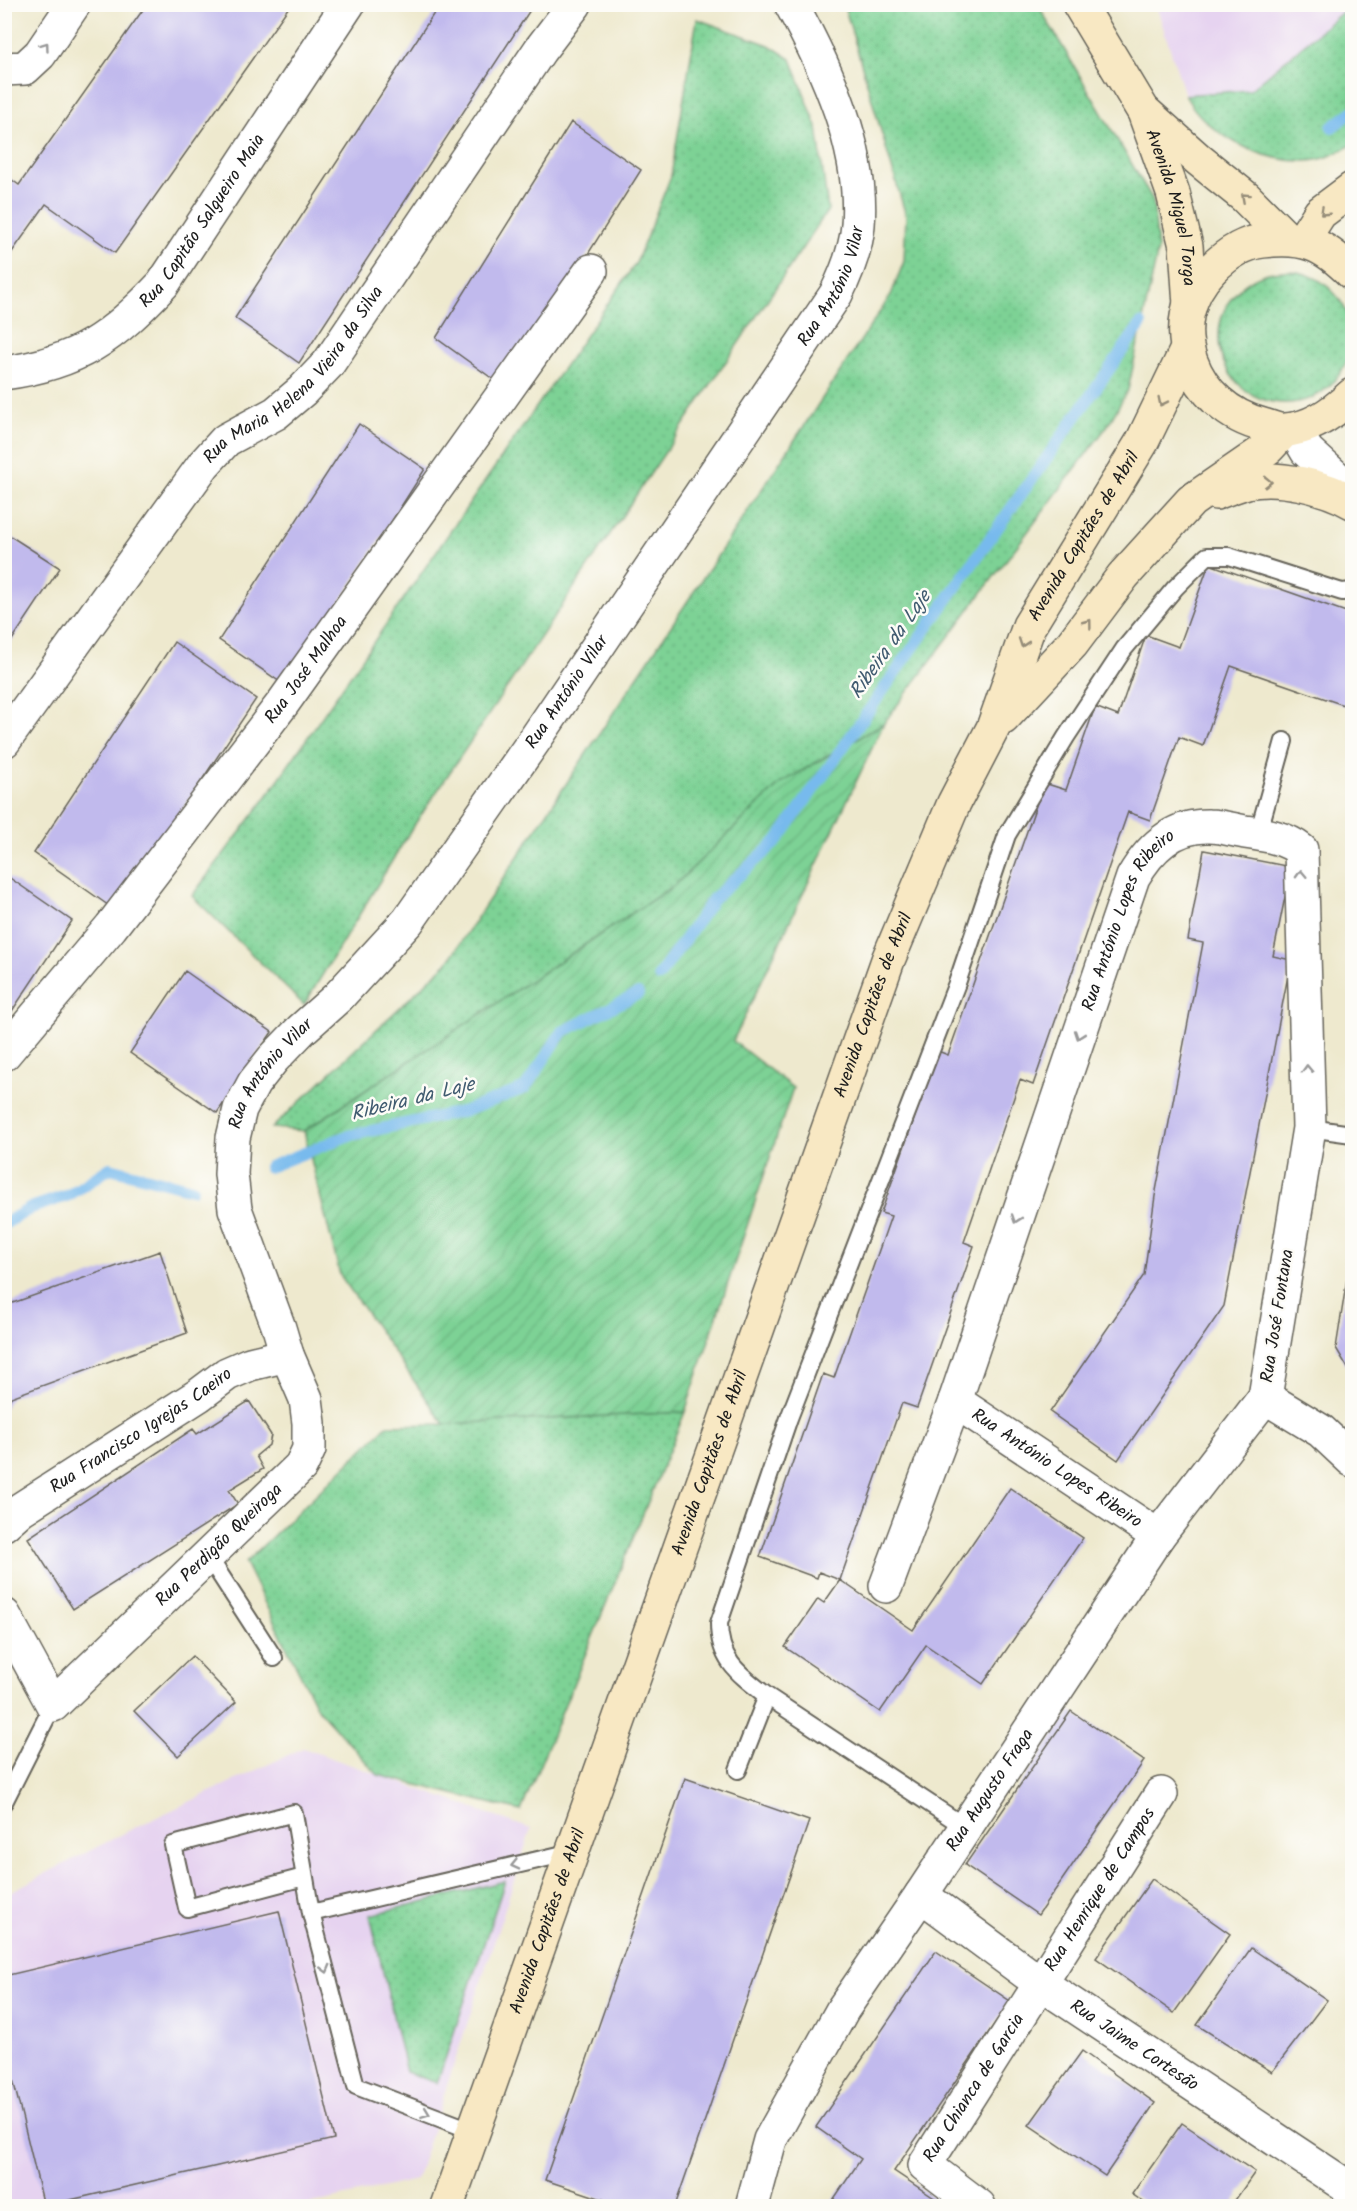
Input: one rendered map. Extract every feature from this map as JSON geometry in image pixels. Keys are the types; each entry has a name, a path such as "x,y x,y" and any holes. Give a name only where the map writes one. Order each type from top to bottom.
{"street":[{"path":"4,69 25,68 40,54 75,4"},
{"name":"Rua Capitão Salgueiro Maia","path":"4,373 48,364 80,353 134,315 163,284 348,4"},
{"name":"Rua Maria Helena Vieira da Silva","path":"4,741 204,464 226,440 276,413 302,391 328,364 540,50 574,4"},
{"name":"Rua António Vilar","path":"287,1355 235,1209 231,1174 233,1138 240,1109 254,1083 273,1059 338,997 408,921 536,738 830,304 850,263 858,227 859,198 854,163 837,102 816,49 791,4"},
{"name":"Avenida Miguel Torga","path":"1079,4 1144,112 1173,193 1186,246 1190,307"},
{"name":"Avenida Miguel Torga","path":"1144,112 1294,240"},
{"path":"1294,240 1320,213 1353,189"},
{"path":"1353,273 1334,255 1294,240 1255,242 1225,256 1203,278 1190,307 1186,328 1187,349 1198,381 1220,405 1248,422 1289,430 1333,413 1353,395"},
{"name":"Rua José Malhoa","path":"4,1054 111,927 283,703 591,271"},
{"name":"Avenida Capitães de Abril","path":"447,2206 888,960 954,803 993,728 1029,626 1142,442 1187,349"},
{"path":"1289,430 1306,451 1353,492"},
{"name":"Avenida Capitães de Abril","path":"993,728 1072,644 1123,576 1191,501 1268,448 1289,430"},
{"path":"1191,501 1249,482 1270,481 1305,484 1337,494 1353,502"},
{"name":"Rua António Lopes Ribeiro","path":"886,1586 955,1401 1133,877 1154,847 1167,837 1184,830 1209,826 1289,841 1301,850 1309,1128"},
{"name":"Rua José Fontana","path":"1309,1128 1265,1397 1321,1431 1353,1460"},
{"name":"Rua Francisco Igrejas Caeiro","path":"4,1524 21,1509 199,1395 227,1374 250,1364 287,1355"},
{"name":"Rua Perdigão Queiroga","path":"53,1705 301,1466 309,1449 306,1399 287,1355"},
{"name":"Rua Augusto Fraga","path":"752,2206 770,2140 843,2009 1158,1536 1265,1397"},
{"name":"Rua António Lopes Ribeiro","path":"955,1401 1158,1536"},
{"path":"4,1615 53,1705"},
{"name":"Rua Henrique de Campos","path":"1040,1983 1161,1794"},
{"name":"Rua Jaime Cortesão","path":"921,1895 1040,1983 1353,2190"},
{"name":"Rua Chianca de Garcia","path":"979,2206 925,2166 1040,1983"}],"lane":[{"path":"965,1827 767,1696 741,1676 727,1658 719,1641 719,1623 789,1418 957,983 1007,835 1066,737 1124,649 1174,588 1207,556 1229,556 1342,592 1353,591"},
{"path":"1258,834 1284,741"},
{"path":"1309,1128 1353,1134"},
{"path":"208,1556 274,1658"},
{"path":"738,1770 767,1696"},
{"path":"4,1802 53,1705"},
{"path":"304,1877 188,1908 173,1845 294,1813 311,1912 356,2086 473,2131"},
{"path":"311,1912 572,1852"}],"shaded area":[{"path":"1156,5 1351,5 1250,90 1185,95"},
{"path":"303,1748 531,1829 416,2180 302,2206 5,2206 4,1902 8,1893 134,1828"}],"green space":[{"path":"844,5 1038,5 1153,200 1158,250 1128,390 1108,425 884,723 781,783 675,885 304,1131 272,1128 447,963 891,295 904,261 906,216"},
{"path":"1351,5 1352,145 1330,156 1312,161 1271,157 1236,143 1221,133 1206,122 1185,95 1250,90"},
{"path":"697,19 769,45 791,59 817,127 828,210 411,830 304,1005 192,896 265,799 636,263 671,176"},
{"path":"1285,271 1310,276 1332,290 1346,312 1351,337 1346,362 1332,384 1310,398 1285,403 1260,398 1238,384 1224,362 1219,337 1224,312 1238,290 1260,276"},
{"path":"884,723 733,1041 793,1088 685,1412 444,1424 340,1275 304,1131 675,885 781,783"},
{"path":"685,1412 521,1811 378,1775 317,1708 245,1563 388,1425"},
{"path":"505,1881 437,2083 406,2072 370,1915"}],"building":[{"path":"147,4 291,4 115,253 46,204 5,262 5,175 19,185"},
{"path":"440,4 534,4 299,363 235,318"},
{"path":"571,122 641,170 504,387 436,338"},
{"path":"359,424 425,469 286,686 219,640"},
{"path":"4,532 60,568 4,652"},
{"path":"1209,564 1352,614 1352,708 1231,666 1203,746 1179,737 1150,820 1128,812 1033,1085 1020,1080 964,1242 974,1246 917,1408 902,1403 840,1580 819,1572 817,1578 760,1557 823,1374 834,1378 891,1216 881,1213 938,1051 948,1055 1044,783 1066,790 1095,707 1118,716 1146,635 1179,647"},
{"path":"174,642 256,699 115,910 34,853"},
{"path":"1204,850 1291,867 1273,956 1291,960 1224,1306 1118,1460 1050,1412 1144,1275 1155,1196 1203,943 1188,940"},
{"path":"4,874 72,921 4,1023"},
{"path":"185,971 272,1032 217,1113 130,1053"},
{"path":"160,1251 187,1333 11,1397 4,1409 4,1306"},
{"path":"1352,1253 1352,1375 1336,1348"},
{"path":"249,1401 271,1435 269,1445 256,1456 263,1469 229,1490 238,1504 73,1609 28,1538 193,1429 197,1434"},
{"path":"1010,1488 1083,1538 983,1684 926,1645 880,1712 785,1647 818,1599 824,1603 840,1580 913,1630"},
{"path":"192,1656 236,1702 178,1756 134,1711"},
{"path":"4,1693 12,1708 4,1712"},
{"path":"1071,1711 1144,1761 1038,1915 965,1865"},
{"path":"685,1778 809,1821 675,2206 623,2206 545,2180"},
{"path":"1152,1879 1230,1934 1174,2013 1096,1958"},
{"path":"279,1911 334,2139 44,2206 4,2043 4,1976"},
{"path":"1251,1948 1327,2000 1272,2072 1197,2025"},
{"path":"936,1951 1010,2001 894,2171 946,2206 829,2206 861,2159 816,2127"},
{"path":"1082,2051 1155,2103 1105,2176 1029,2125"},
{"path":"1182,2123 1255,2172 1231,2206 1149,2206 1132,2194"}],"waterway":[{"name":"Ribeira da Laje","path":"1332,127 1352,112"},
{"name":"Ribeira da Laje","path":"659,976 713,899 777,841 1141,324"},
{"name":"Ribeira da Laje","path":"269,1167 347,1136 465,1111 525,1088 562,1032 638,994"},
{"name":"Ribeira da Laje","path":"4,1224 31,1208 69,1195 110,1168 192,1189"}]}
